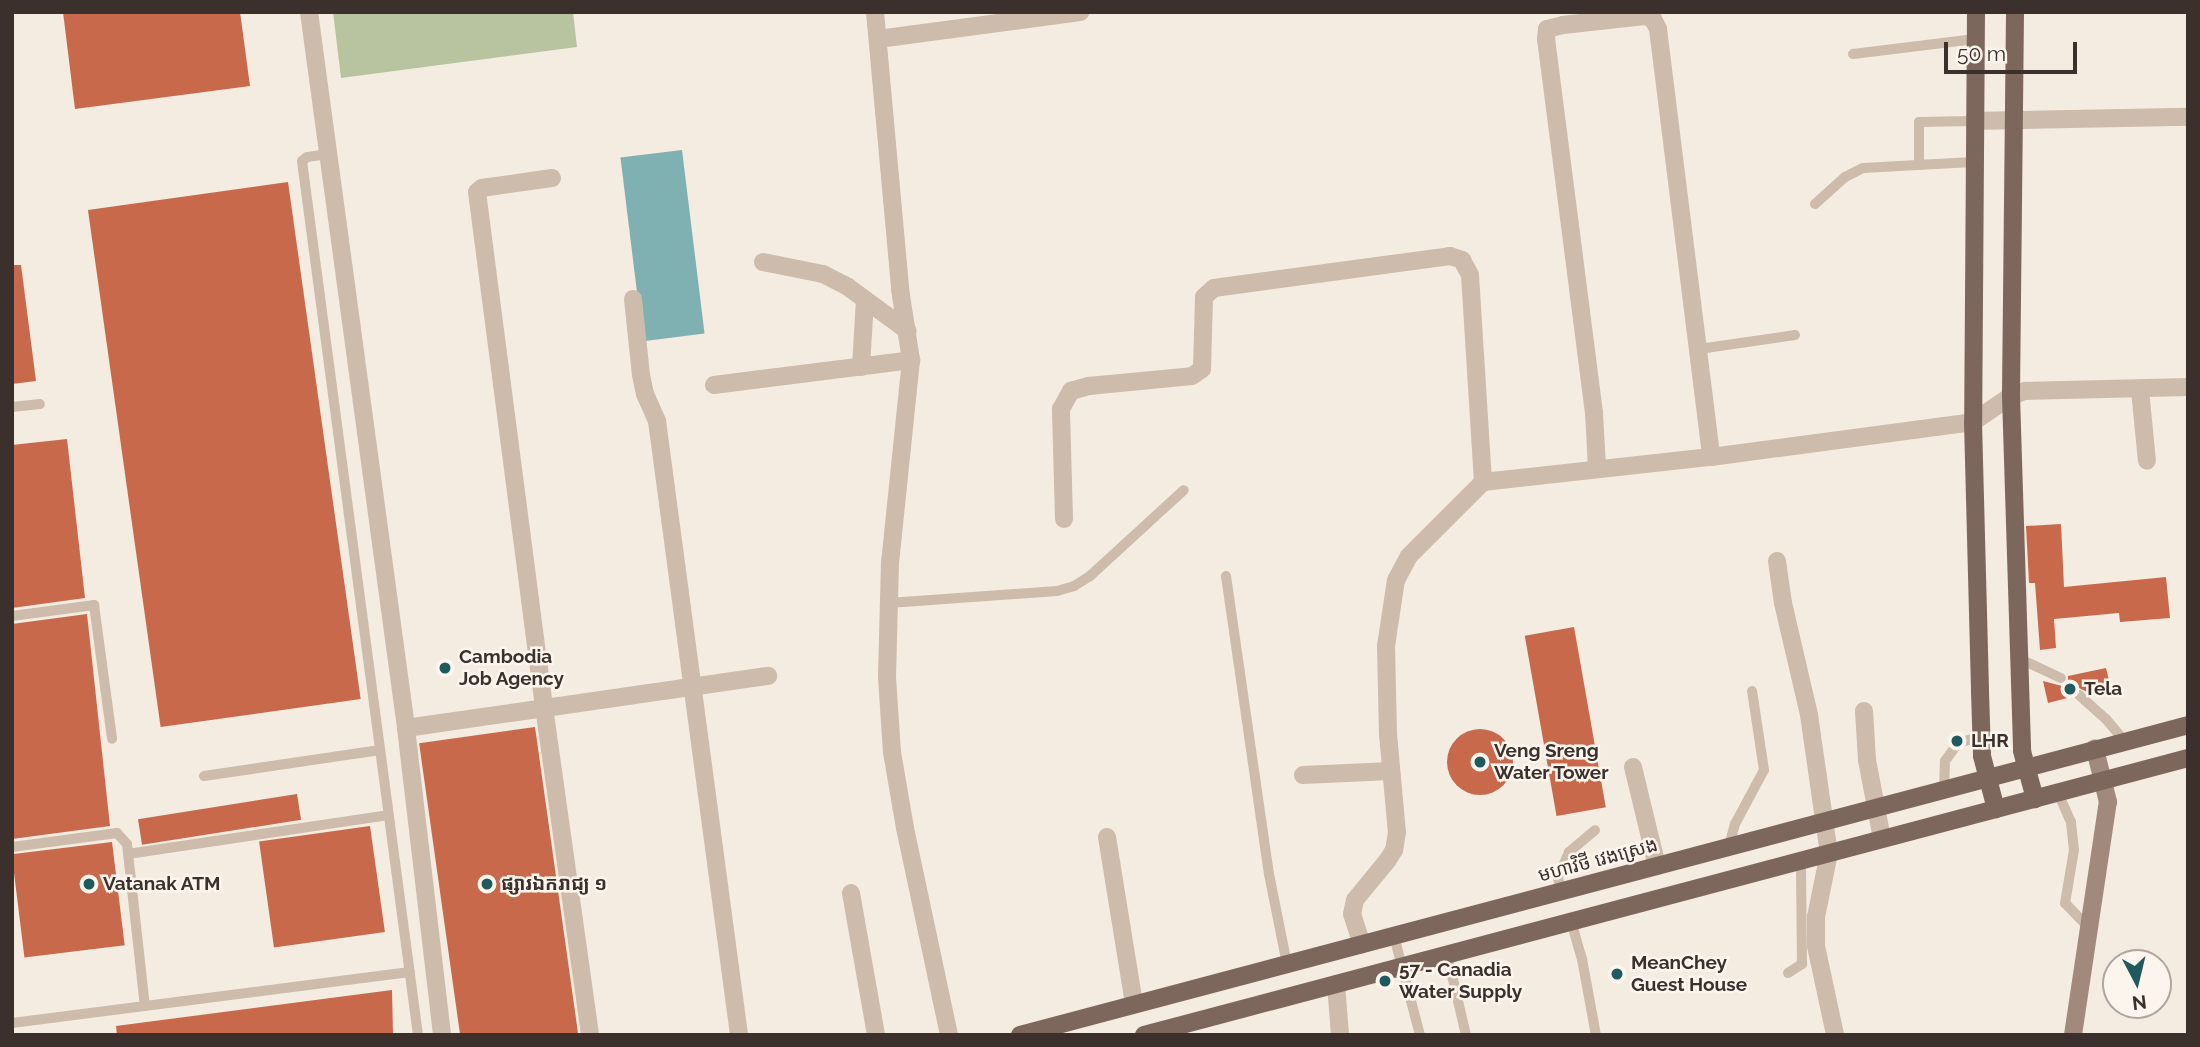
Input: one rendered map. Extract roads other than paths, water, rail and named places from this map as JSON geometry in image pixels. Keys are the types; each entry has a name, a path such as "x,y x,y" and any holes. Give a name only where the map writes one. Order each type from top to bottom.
{"main road":[{"path":"1976,12 1973,121 1973,422 1982,736 1996,809"},
{"path":"2015,12 2011,396 2022,751 2035,799"},
{"name":"មហាវិថី វេងស្រេង","path":"1020,1035 2188,725"},
{"path":"1144,1035 2188,758"}],"street":[{"path":"309,12 406,728 442,1035"},
{"path":"874,12 900,289 911,360 890,562 887,677 892,752 905,828 949,1035"},
{"path":"878,39 1080,12"},
{"path":"1597,467 1594,413 1547,29 1627,18 1653,19 1658,29 1711,457"},
{"path":"1973,121 2188,117"},
{"path":"552,178 482,188 477,192 544,708 590,1035"},
{"path":"1064,519 1061,409 1071,391 1088,386 1192,376 1202,369 1204,297 1214,288 1450,256 1462,260 1470,275 1483,482"},
{"path":"763,262 823,274 908,331"},
{"path":"633,299 643,384 657,421 739,1035"},
{"path":"861,367 865,300"},
{"path":"714,385 911,360"},
{"path":"1362,944 1352,914 1355,900 1394,850 1397,832 1391,771 1386,646 1396,580 1409,556 1483,482 1597,467 1711,457 1973,422 2011,396 2025,391 2188,387"},
{"path":"2140,390 2147,461"},
{"path":"1777,561 1783,603 1809,715 1829,853 1816,917 1816,946 1835,1035"},
{"path":"406,728 768,676"},
{"path":"1864,711 1875,808 1882,839"},
{"path":"2073,1035 2108,802 2095,750"},
{"path":"1633,766 1657,866"},
{"path":"1303,775 1391,771"},
{"path":"1107,837 1134,1004"},
{"path":"851,893 876,1035"},
{"path":"1336,984 1340,1035"}],"lane":[{"path":"1853,54 1975,39"},
{"path":"1919,165 1919,122 1973,121"},
{"path":"327,154 307,157 302,161 418,1035"},
{"path":"1815,204 1845,177 1863,168 1973,162"},
{"path":"1699,349 1795,335"},
{"path":"12,407 40,404"},
{"path":"889,603 1057,592 1074,586 1090,576 1184,490"},
{"path":"1226,576 1269,874 1287,964"},
{"path":"12,616 94,605 112,739"},
{"path":"2020,659 2061,678"},
{"path":"1730,846 1735,824 1764,770 1752,691"},
{"path":"2079,695 2125,741"},
{"path":"1944,790 1945,761 1958,743 1982,736"},
{"path":"204,776 380,750"},
{"path":"2058,793 2071,822 2074,850 2066,903 2089,928"},
{"path":"128,854 388,815"},
{"path":"1562,891 1558,878 1569,852 1595,830"},
{"path":"12,847 117,833 127,844 145,1006"},
{"path":"1788,973 1802,964 1801,860"},
{"path":"1571,921 1582,959 1596,1035"},
{"path":"1394,936 1420,1035"},
{"path":"1447,954 1460,998 1466,1035"},
{"path":"12,1023 410,972"}],"water":[{"path":"682,150 705,334 643,341 620,158"}],"place":[{"name":"Cambodia Job Agency","path":"445,668"},
{"name":"Tela","path":"2070,689"},
{"name":"LHR","path":"1957,741"},
{"name":"Veng Sreng Water Tower","path":"1480,762"},
{"name":"Vatanak ATM","path":"89,884"},
{"name":"ផ្សារឯករាជ្យ ១","path":"487,884"},
{"name":"MeanChey Guest House","path":"1617,974"},
{"name":"57 - Canadia Water Supply","path":"1385,981"}]}
